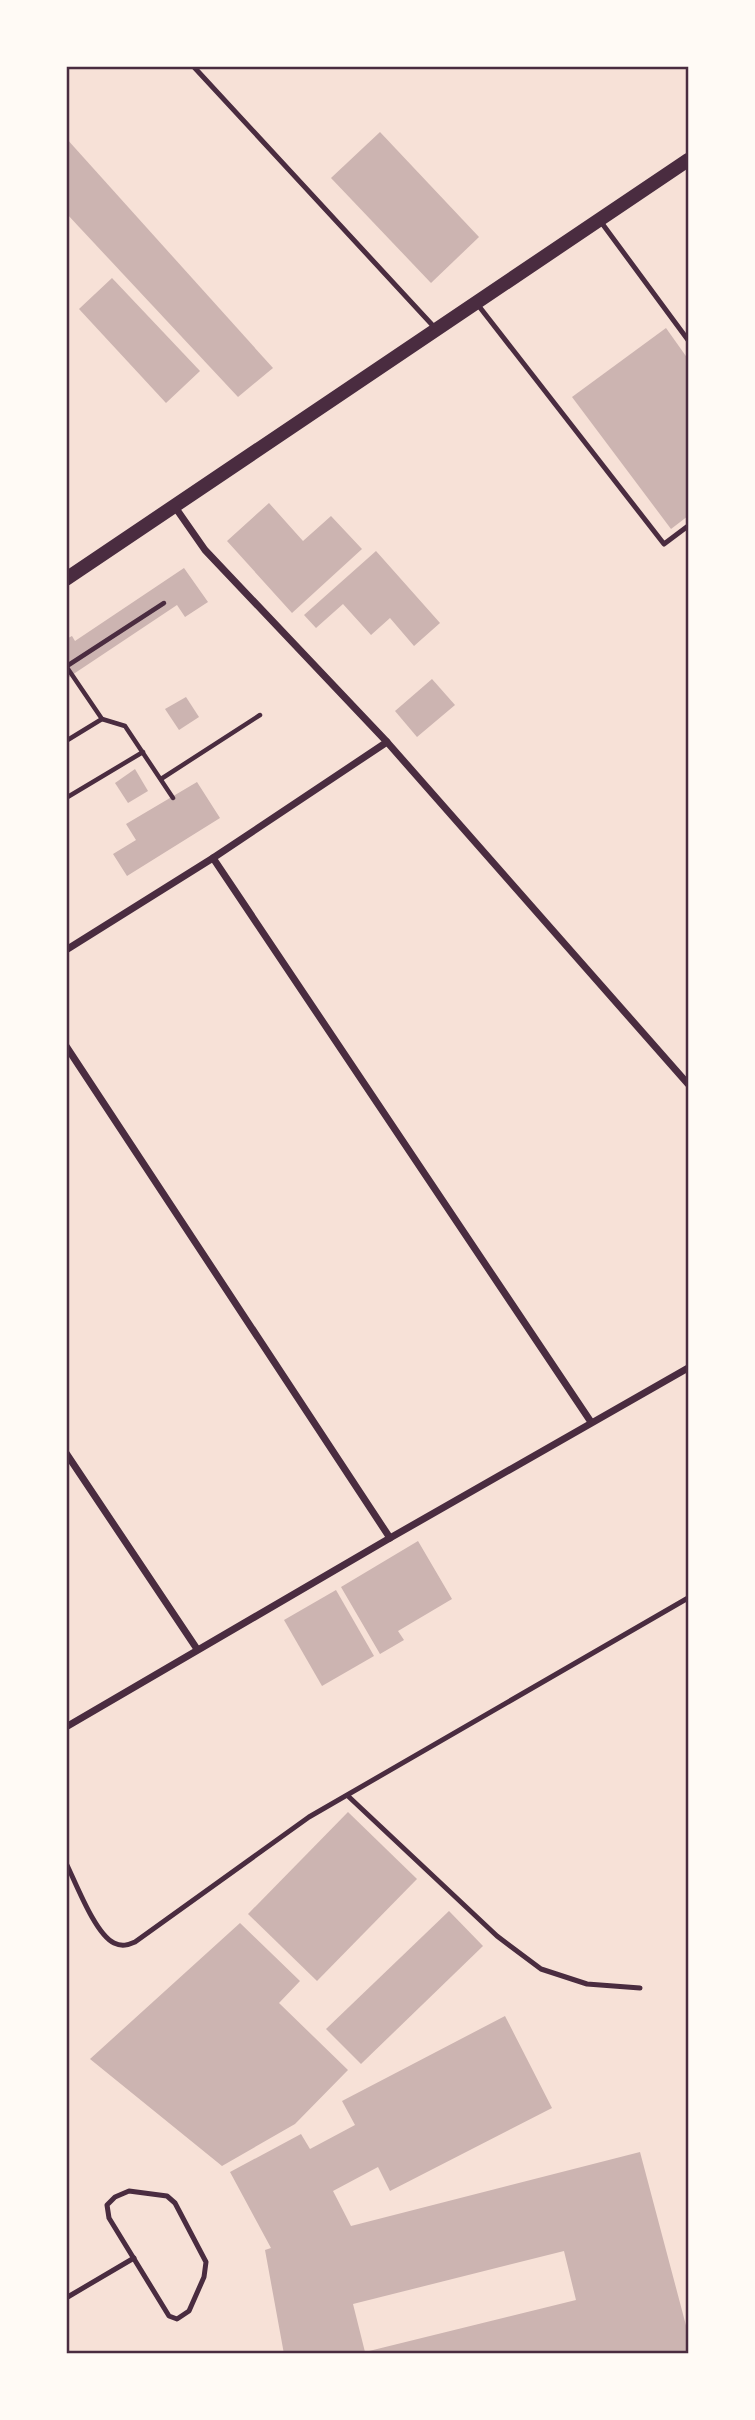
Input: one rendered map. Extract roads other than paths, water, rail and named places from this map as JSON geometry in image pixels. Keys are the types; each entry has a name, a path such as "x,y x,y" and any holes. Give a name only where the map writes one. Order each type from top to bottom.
{"main road":[{"path":"66,579 688,160"}],"street":[{"path":"174,507 205,550 387,742 688,1084"},
{"path":"66,950 213,858 387,742"},
{"path":"213,858 592,1422"},
{"path":"66,1046 390,1538"},
{"path":"66,1727 688,1368"},
{"path":"66,1453 197,1649"}],"lane":[{"path":"193,66 436,329"},
{"path":"599,220 688,340"},
{"path":"476,302 664,544 688,526"},
{"path":"66,1863 101,1933 113,1943 124,1946 135,1942 309,1817 688,1598"},
{"path":"348,1796 497,1936 541,1969 587,1984 640,1988"},
{"path":"129,2191 167,2196 175,2203 206,2262 204,2277 189,2311 177,2319 169,2316 134,2258 109,2218 107,2205 115,2197 129,2191"},
{"path":"66,2298 134,2258"}]}
